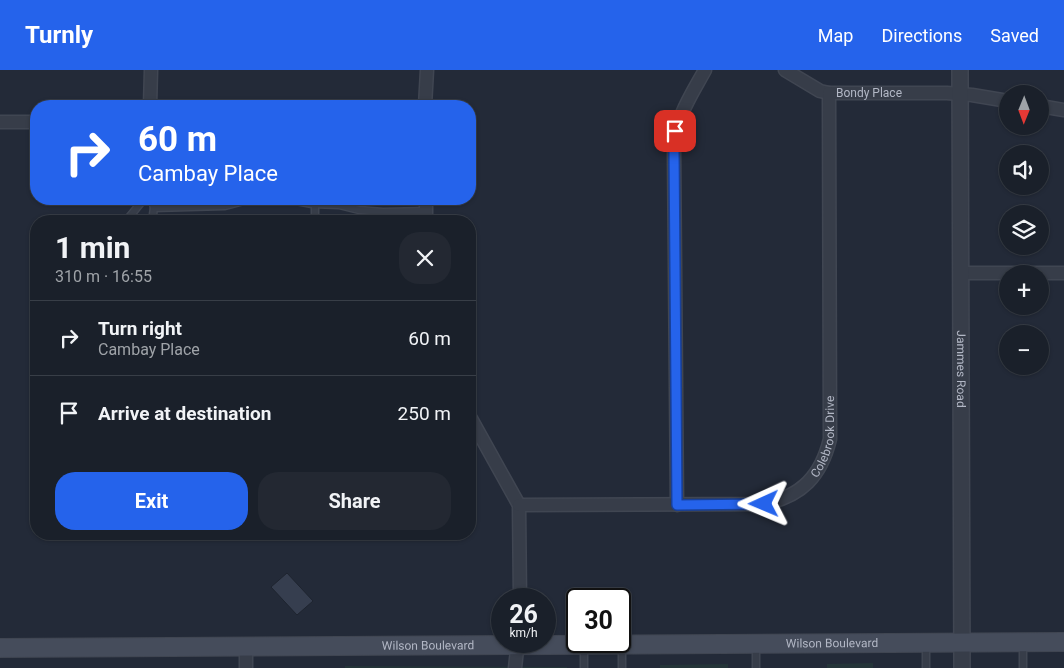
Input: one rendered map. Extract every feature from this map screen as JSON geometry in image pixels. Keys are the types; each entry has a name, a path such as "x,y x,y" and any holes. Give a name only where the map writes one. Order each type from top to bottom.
{"main road":[{"name":"Wilson Boulevard","path":"631,645 1064,642"},
{"name":"Wilson Boulevard","path":"0,648 445,646 491,644"}],"street":[{"path":"150,100 151,70"},
{"path":"425,100 427,70"},
{"path":"677,505 675,131 681,113 706,70"},
{"name":"Bondy Place","path":"785,70 820,91 829,93 960,94 999,100"},
{"name":"Jammes Road","path":"960,70 962,668"},
{"name":"Colebrook Drive","path":"519,505 764,504 780,501 796,493 810,481 819,469 830,439 829,93"},
{"path":"1049,108 1064,110"},
{"path":"0,122 30,122"},
{"path":"961,273 1064,273"},
{"path":"476,428 519,505 520,588"},
{"path":"246,647 246,668"},
{"path":"515,668 517,653"}],"lane":[{"path":"131,215 139,205"},
{"path":"153,205 153,215"},
{"path":"154,208 228,205"},
{"path":"339,205 359,210 383,212 426,210"},
{"path":"1023,642 1023,668"},
{"path":"926,643 926,668"},
{"path":"756,644 756,668"},
{"path":"584,653 584,668"},
{"path":"622,653 622,668"}],"shaded area":[{"path":"873,663 873,668 827,668 827,664"},
{"path":"728,664 728,668 660,668 660,665"},
{"path":"345,666 567,667 567,668 345,668"}],"building":[{"path":"287,573 313,601 297,615 271,587"}],"route":[{"path":"675,131 677,505 764,504"}]}
